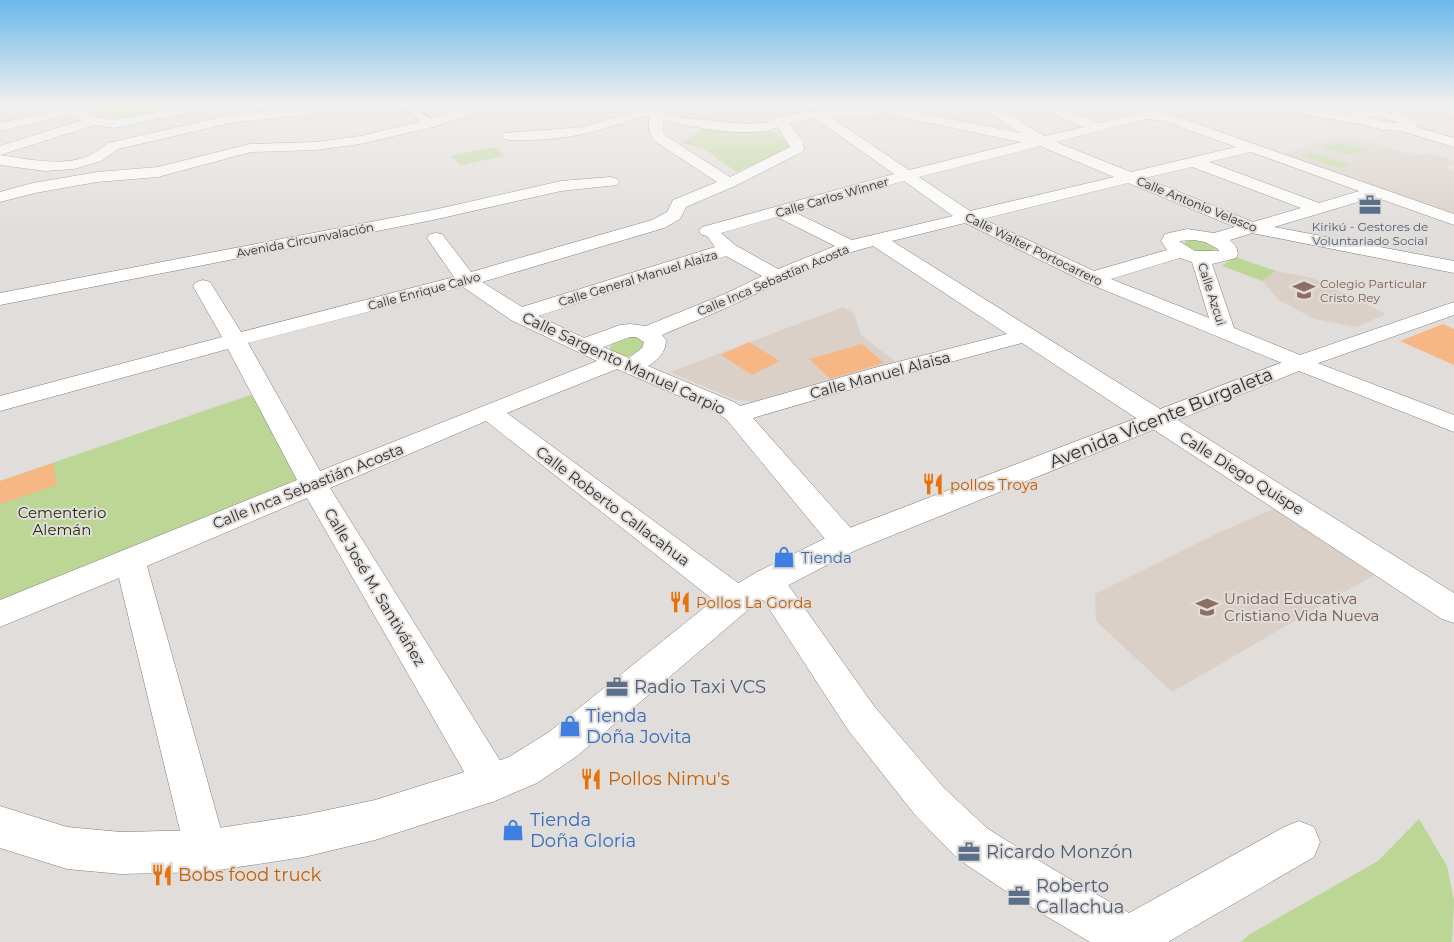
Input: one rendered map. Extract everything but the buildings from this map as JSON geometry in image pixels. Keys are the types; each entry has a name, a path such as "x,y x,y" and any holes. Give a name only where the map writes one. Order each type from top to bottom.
{"street":[{"path":"0,160 45,166 74,164 96,158 109,149"},
{"path":"3,190 33,188 97,177 152,173 246,149"},
{"path":"676,149 729,184"},
{"name":"Calle Enrique Calvo","path":"0,404 466,280 658,224 674,215 679,204 729,184 797,149"},
{"name":"Calle Walter Portocarrero","path":"866,149 968,218 1092,278 1454,424"},
{"name":"Calle Carlos Winner","path":"728,249 704,227 780,212 905,176 1015,149"},
{"name":"Calle Antonio Velasco","path":"1060,149 1252,228 1454,267"},
{"name":"Calle Inca Sebastían Acosta","path":"584,347 622,331 647,333 850,246 1246,149"},
{"path":"1253,149 1454,220"},
{"path":"1194,162 1320,209"},
{"name":"Avenida Circunvalación","path":"0,299 424,217 561,186 610,182"},
{"path":"1214,239 1375,192"},
{"path":"780,212 850,246"},
{"name":"Calle Azcui","path":"1214,239 1197,235 1175,236 1171,238 1171,245 1190,255 1224,331"},
{"name":"Calle Sargento Manuel Carpio","path":"436,238 466,280 519,315 584,347 725,408 736,415 844,542"},
{"path":"1092,278 1190,255 1219,258 1230,254 1227,246 1214,239"},
{"name":"Calle Diego Quispe","path":"877,240 1454,610"},
{"path":"728,249 777,276"},
{"name":"Calle General Manuel Alaiza","path":"519,315 728,249"},
{"name":"Calle José M. Santiváñez","path":"203,286 235,340 313,484 492,783"},
{"name":"Avenida Vicente Burgaleta","path":"0,827 67,848 120,853 206,851 304,836 375,820 492,783 523,770 563,744 752,590 844,542 1299,363 1454,308"},
{"path":"624,364 652,351 655,346 655,340 647,333"},
{"name":"Calle Manuel Alaisa","path":"736,415 882,372 1024,336"},
{"name":"Calle Inca Sebastián Acosta","path":"0,614 489,411 624,364"},
{"name":"Calle Roberto Callacahua","path":"489,411 585,486 752,590 930,802 973,844 1130,941"},
{"path":"130,559 206,851"},
{"path":"1130,941 1299,842"}],"shaded area":[{"path":"1298,149 1394,149 1424,155 1430,153 1454,161 1454,165 1445,167 1454,170 1454,216 1280,155"},
{"name":"Colegio Particular Cristo Rey","path":"1276,271 1313,278 1386,314 1356,327 1314,319 1279,300 1262,281"},
{"path":"843,307 854,314 861,335 897,363 754,402 734,399 670,372"},
{"name":"Unidad Educativa Cristiano Vida Nueva","path":"1283,505 1381,571 1172,692 1096,621 1095,594 1218,533"}],"green space":[{"path":"484,149 496,149 505,156 461,165 450,156"},
{"path":"704,149 790,149 736,172"},
{"path":"1328,149 1364,150 1351,155"},
{"path":"1310,152 1351,165 1340,169 1300,155"},
{"path":"1187,240 1201,240 1216,247 1216,249 1208,251 1195,250 1184,244"},
{"path":"1235,257 1276,271 1262,281 1222,266"},
{"path":"634,336 648,344 634,354 625,357 615,354 610,350 611,342"},
{"name":"Cementerio Alemán","path":"256,393 309,480 0,607 0,481"},
{"path":"1419,819 1447,866 1454,901 1452,942 1241,942 1250,934 1378,861"}],"place":[{"name":"Kirikú - Gestores de Voluntariado Social","path":"1370,205"},
{"name":"Colegio Particular Cristo Rey","path":"1304,290"},
{"name":"pollos Troya","path":"933,484"},
{"name":"Tienda","path":"784,557"},
{"name":"Pollos La Gorda","path":"680,602"},
{"name":"Unidad Educativa Cristiano Vida Nueva","path":"1207,607"},
{"name":"Radio Taxi VCS","path":"617,687"},
{"name":"Tienda Doña Jovita","path":"570,726"},
{"name":"Pollos Nimu's","path":"591,779"},
{"name":"Tienda Doña Gloria","path":"513,830"},
{"name":"Ricardo Monzón","path":"969,852"},
{"name":"Bobs food truck","path":"162,875"},
{"name":"Roberto Callachua","path":"1019,896"}]}
